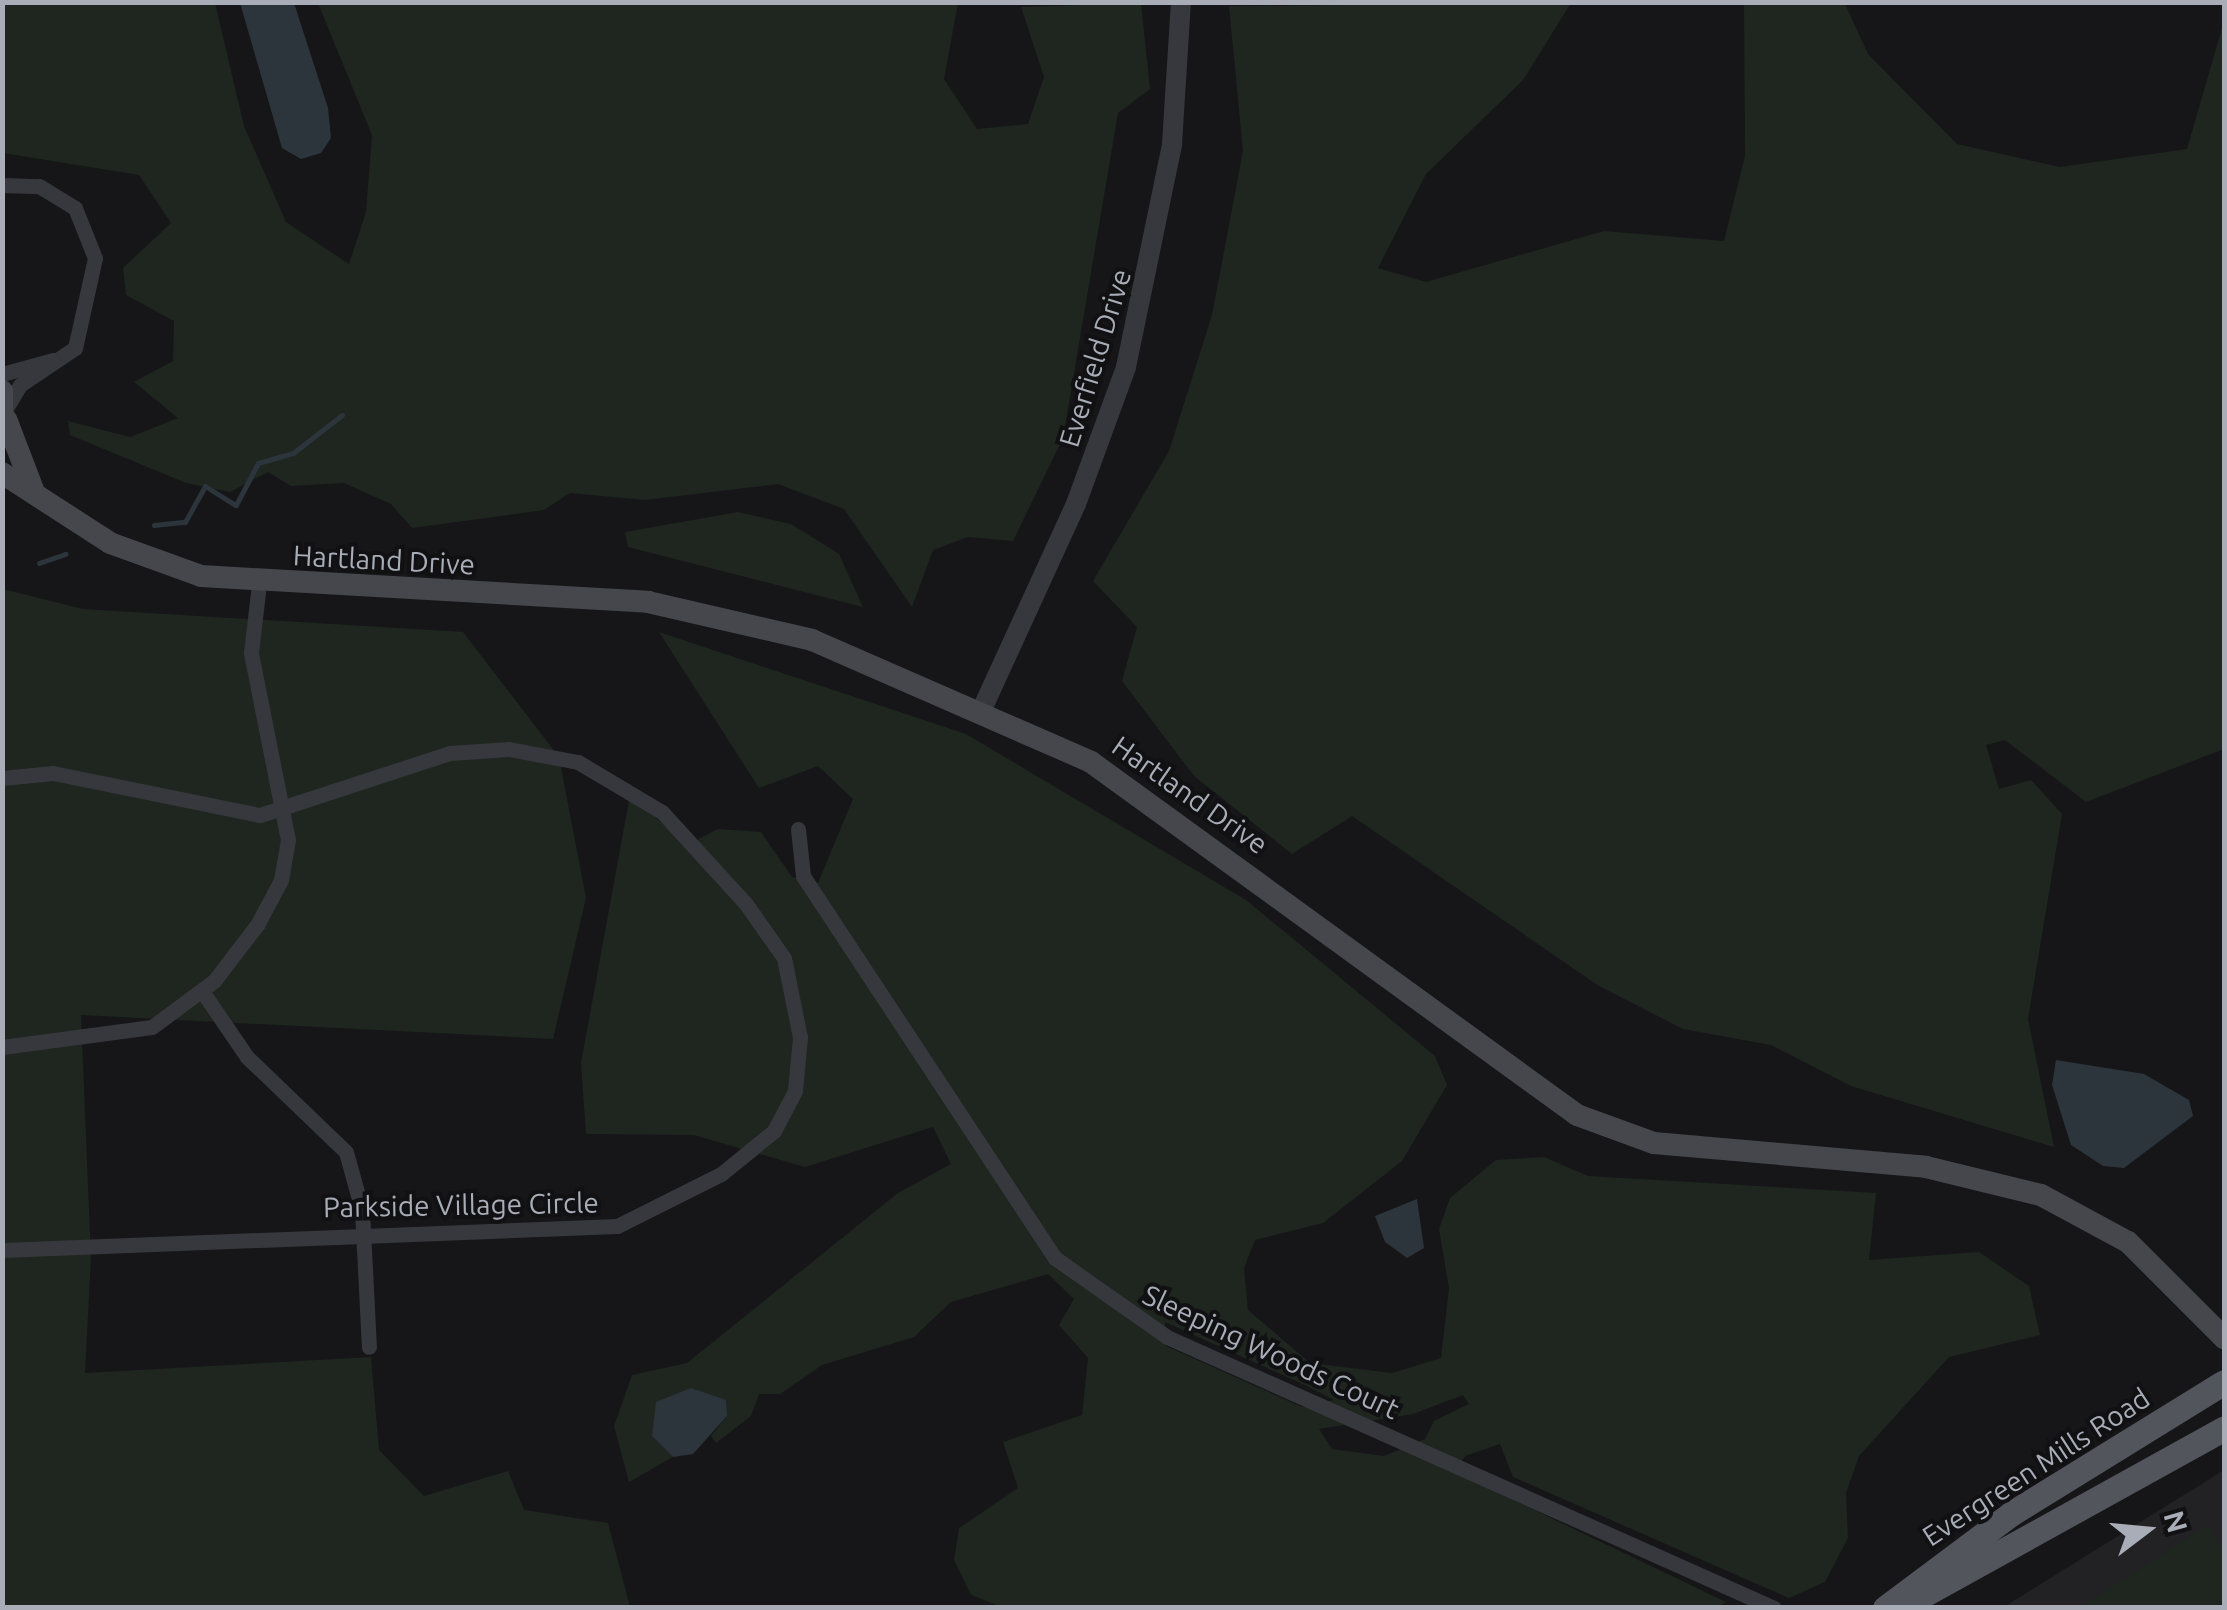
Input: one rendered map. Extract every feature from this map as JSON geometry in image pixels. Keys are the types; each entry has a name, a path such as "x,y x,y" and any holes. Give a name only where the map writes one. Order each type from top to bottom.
{"main road":[{"path":"5,412 34,492"},
{"name":"Hartland Drive","path":"2,473 141,557 259,584 685,606 812,640 982,707 1168,809 1577,1116 1654,1143 1926,1167 2040,1195 2128,1242 2224,1338"},
{"name":"Evergreen Mills Road","path":"1884,1608 2012,1513 2224,1382"},
{"path":"1968,1570 2031,1516 2224,1398"},
{"name":"Evergreen Mills Road","path":"1904,1608 2224,1428"}],"street":[{"name":"Everfield Drive","path":"982,707 1076,504 1126,366 1172,144 1180,2"},
{"path":"2,185 58,196 91,237 85,328 75,348 53,360 2,374"},
{"path":"5,412 53,360"},
{"path":"2,1047 152,1027 202,992 231,964 281,880 281,811 251,653 259,584"},
{"name":"Parkside Village Circle","path":"2,1250 363,1232 571,1231 660,1210 774,1131 795,1091 799,1010 775,941 715,864 631,788 578,762 509,750 450,754 281,811"},
{"path":"2,778 53,774 260,815 281,811"},
{"name":"Sleeping Woods Court","path":"798,829 803,876 1055,1258 1167,1337 1774,1608"},
{"path":"202,992 247,1057 340,1142 363,1232 369,1347"}],"shaded area":[{"path":"3,2 215,3 244,126 286,222 349,264 366,212 372,135 318,3 958,3 944,79 977,129 1028,124 1044,77 1021,7 1141,3 1150,89 1118,113 1063,438 1013,541 968,537 933,550 912,607 844,509 778,484 645,500 570,493 544,510 412,528 391,504 344,483 291,486 268,472 230,492 186,483 70,435 68,421 130,437 178,418 134,382 173,361 174,321 126,295 123,268 171,223 139,175 3,153"},
{"path":"240,3 294,3 328,108 331,138 321,153 301,159 282,148"},
{"path":"1571,3 1523,80 1426,174 1378,268 1426,282 1604,231 1724,241 1745,156 1744,3 1845,4 1868,54 1957,144 2060,167 2187,149 2224,21 2224,749 2086,802 2005,740 1986,745 1999,789 2031,780 2062,814 2028,1019 2054,1147 1851,1086 1771,1045 1683,1029 1599,986 1352,816 1292,854 1194,776 1122,681 1137,627 1093,581 1169,451 1212,315 1243,151 1229,6"},
{"path":"738,512 791,524 839,554 863,607 628,547 625,532"},
{"path":"3,589 83,609 463,632 559,757 586,898 553,1039 81,1015 91,1257 85,1373 371,1357 379,1450 424,1496 508,1471 524,1510 608,1523 630,1607 3,1608"},
{"path":"659,632 966,734 1246,900 1435,1056 1447,1085 1402,1161 1323,1223 1255,1240 1244,1268 1248,1310 1310,1363 1392,1373 1441,1358 1449,1288 1439,1229 1450,1198 1496,1160 1544,1157 1588,1176 1876,1193 1869,1260 1979,1252 2029,1286 2040,1335 1949,1357 1859,1456 1846,1493 1848,1538 1825,1582 1789,1598 1513,1477 1500,1444 1465,1456 1455,1472 1726,1602 1716,1608 1002,1607 971,1595 954,1560 959,1528 1018,1488 1003,1442 1082,1415 1088,1358 1059,1325 1074,1299 1048,1274 951,1302 914,1337 822,1365 780,1394 759,1394 751,1416 716,1443 711,1436 727,1416 652,1436 673,1457 629,1482 614,1426 632,1375 687,1363 898,1193 951,1164 933,1127 805,1167 694,1135 586,1134 581,1063 630,795 687,845 718,829 761,832 792,877 818,883 853,799 818,766 759,788","holes":["1165,1322 1305,1385 1334,1400 1302,1407 1166,1346","1463,1395 1469,1404 1434,1421 1425,1439 1384,1456 1332,1449 1319,1429 1413,1414"]},
{"path":"2056,1060 2144,1074 2189,1100 2193,1116 2124,1168 2103,1166 2071,1145 2052,1085"},
{"path":"1417,1199 1424,1248 1407,1258 1385,1242 1375,1216"},
{"path":"691,1388 726,1400 727,1416 693,1454 673,1457 652,1436 656,1402"},
{"path":"2224,1470 2224,1607 2004,1607"},
{"path":"2208,1525 2224,1550 2224,1607 2081,1607"}],"waterway":[{"path":"154,525 185,522 205,486 236,505 258,463 293,453 342,415"},
{"path":"39,563 65,554"}]}
